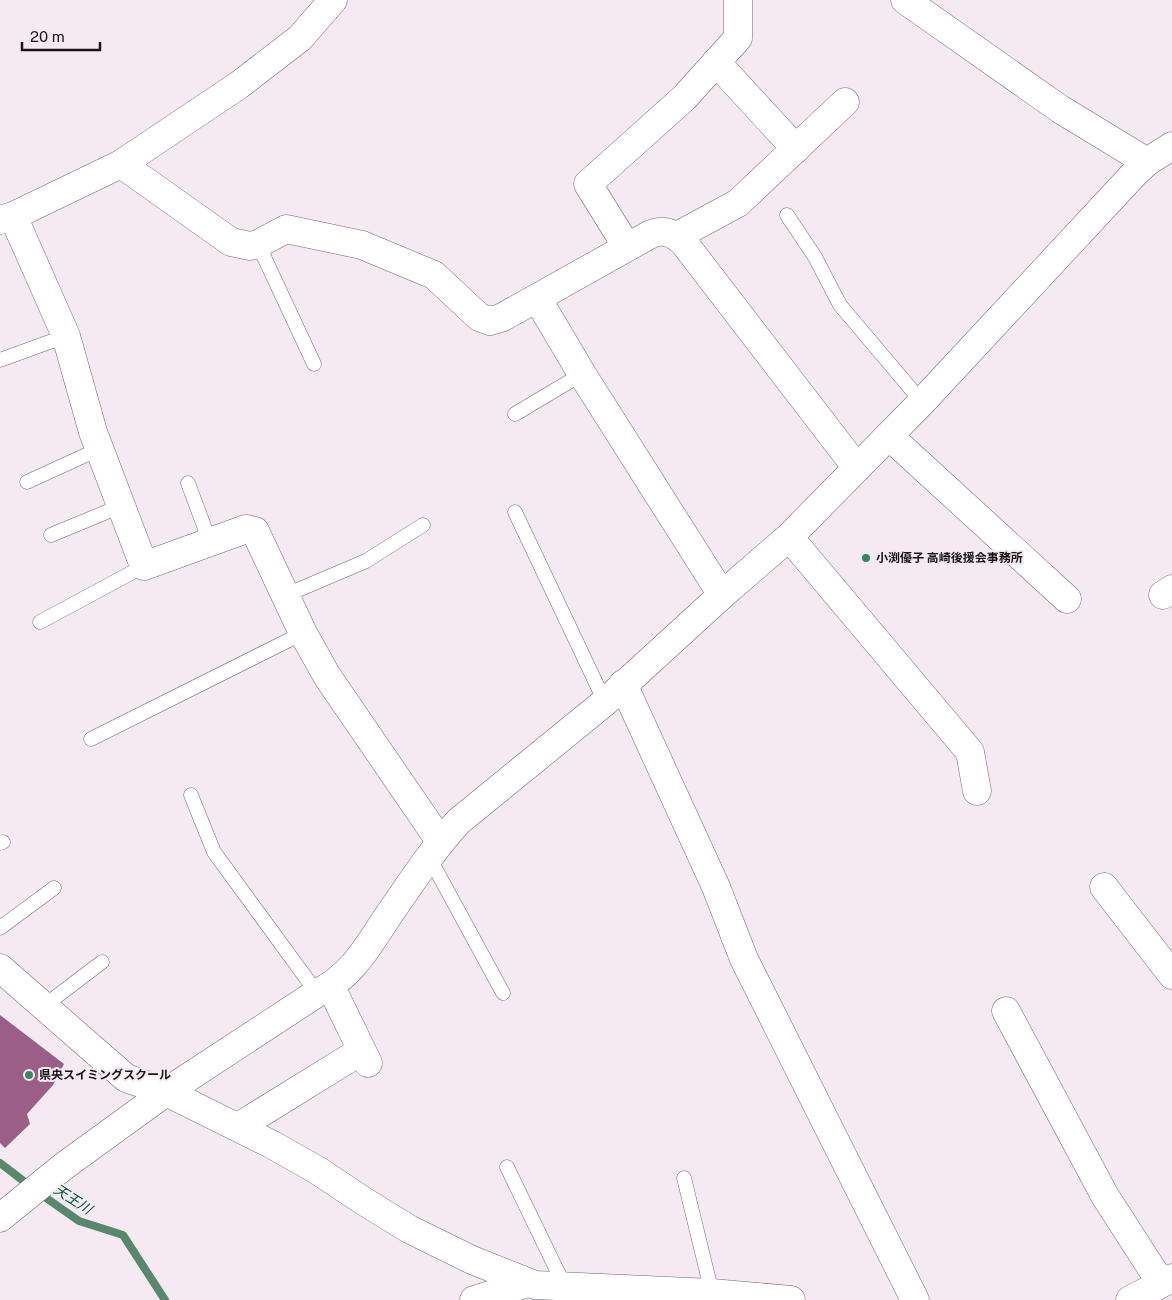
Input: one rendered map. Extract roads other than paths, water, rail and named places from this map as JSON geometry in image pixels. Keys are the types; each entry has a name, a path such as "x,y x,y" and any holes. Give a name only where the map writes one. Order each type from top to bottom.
{"street":[{"path":"333,0 300,38 239,85 121,164 6,218 66,336 93,432 144,566 246,529 255,531 303,632 327,676 435,849"},
{"path":"627,247 588,184 684,98 738,38 738,0"},
{"path":"905,0 1060,108 1147,162"},
{"path":"716,62 796,148"},
{"path":"677,236 738,203 845,102"},
{"path":"3,1210 166,1092 324,990 352,969 435,849 459,822 614,693 789,537 922,402 1147,162 1172,146"},
{"path":"121,164 231,242 250,246 258,244 286,229 362,245 434,275 479,317 490,320 501,318 659,231 677,236 857,468"},
{"path":"537,298 582,374 722,595"},
{"path":"889,436 1068,599"},
{"path":"789,537 970,752 977,791"},
{"path":"614,693 716,887 744,960 915,1300"},
{"path":"1104,888 1172,975"},
{"path":"0,968 126,1078 166,1092 238,1127 317,1170 409,1229 472,1260 535,1286 712,1293 791,1300"},
{"path":"238,1127 365,1057 324,990"},
{"path":"1006,1011 1105,1196 1166,1280 1130,1300"},
{"path":"474,1300 528,1283"}],"lane":[{"path":"787,215 815,257 840,305 922,402"},
{"path":"258,244 314,364"},
{"path":"0,360 66,336"},
{"path":"515,414 582,374"},
{"path":"27,482 99,449"},
{"path":"188,483 210,542"},
{"path":"51,535 121,506"},
{"path":"515,512 614,693"},
{"path":"286,595 366,561 423,526"},
{"path":"40,622 144,566"},
{"path":"91,739 303,632"},
{"path":"192,795 214,852 324,990"},
{"path":"435,849 503,993"},
{"path":"0,928 54,888"},
{"path":"44,1006 102,962"},
{"path":"507,1167 565,1287"},
{"path":"684,1178 712,1293"}],"waterway":[{"name":"天王川","path":"0,1163 30,1186"},
{"name":"天王川","path":"39,1193 79,1221 123,1235 165,1300"}],"place":[{"name":"小渕優子 高崎後援会事務所","path":"866,558"},
{"name":"県央スイミングスクール","path":"29,1075"}]}
